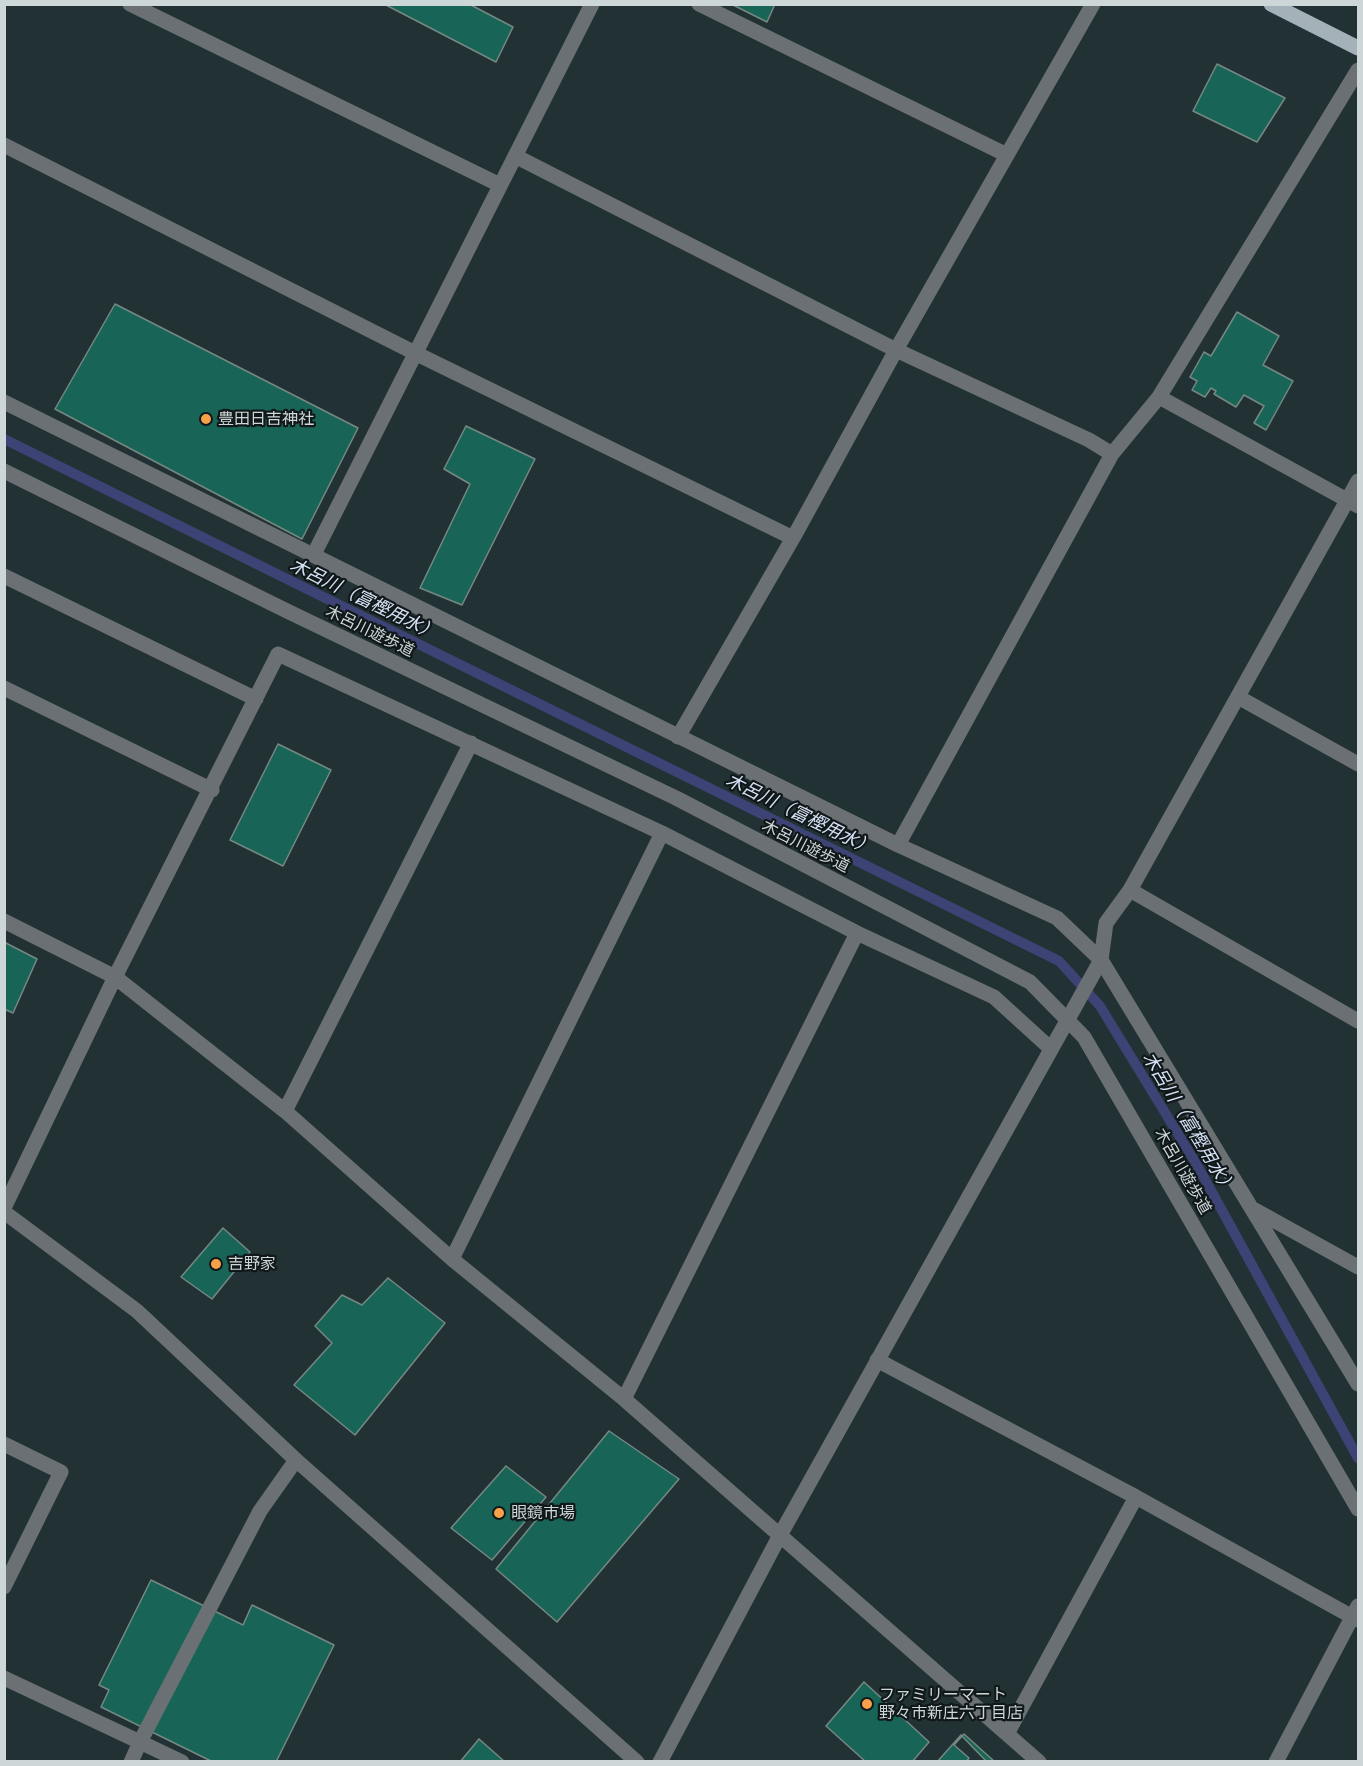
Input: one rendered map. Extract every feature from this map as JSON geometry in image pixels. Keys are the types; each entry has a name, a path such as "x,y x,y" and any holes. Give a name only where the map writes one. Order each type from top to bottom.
{"main road":[{"path":"1271,4 1359,48"}],"street":[{"path":"130,4 501,185"},
{"path":"314,554 592,4"},
{"path":"699,4 1007,155"},
{"path":"678,737 793,538 896,350 1092,4"},
{"path":"898,845 1112,454 1159,397 1359,70"},
{"path":"4,145 417,354 793,538"},
{"path":"515,156 896,350 1089,440 1112,454"},
{"path":"1159,397 1353,503"},
{"path":"4,402 898,845 1057,918 1101,960 1359,1384"},
{"name":"木呂川遊歩道","path":"4,471 287,611 676,798 1030,982 1069,1017 1084,1037 1359,1509"},
{"path":"660,1761 779,1537 1101,960 1106,923 1130,890 1238,697 1353,503 1359,481"},
{"path":"4,576 256,699"},
{"path":"637,1761 296,1460 137,1311 4,1210 115,977 212,790 278,654 662,833 857,933 994,997 1050,1048"},
{"path":"4,687 212,790"},
{"path":"1238,697 1359,764"},
{"path":"285,1111 471,743"},
{"path":"452,1259 662,833"},
{"path":"1130,890 1359,1021"},
{"path":"4,921 115,977 285,1111 452,1259 624,1400 1039,1761"},
{"path":"624,1400 857,933"},
{"path":"1252,1209 1359,1267"},
{"path":"877,1360 1357,1614 1276,1761"},
{"path":"4,1444 61,1472 4,1587"},
{"path":"130,1761 260,1511 296,1460"},
{"path":"1007,1734 1136,1497"},
{"path":"4,1678 182,1761"}],"building":[{"path":"384,4 469,4 513,27 496,62"},
{"path":"731,4 775,4 767,22"},
{"path":"1217,64 1285,98 1257,142 1193,111"},
{"name":"豊田日吉神社","path":"115,304 358,428 302,539 55,409"},
{"path":"1237,312 1279,336 1263,365 1293,381 1266,430 1254,423 1264,406 1244,395 1236,407 1214,394 1216,391 1211,388 1205,397 1192,390 1197,381 1190,377 1204,352 1211,356"},
{"path":"466,426 535,459 462,605 420,588 470,484 444,469"},
{"path":"278,744 331,770 283,866 230,840"},
{"path":"4,942 37,959 13,1013 4,1009"},
{"name":"吉野家","path":"223,1228 250,1252 212,1299 181,1277"},
{"path":"388,1278 445,1323 355,1435 294,1385 332,1343 315,1326 342,1295 362,1305"},
{"path":"609,1431 679,1479 557,1622 496,1569"},
{"name":"眼鏡市場","path":"506,1466 546,1497 492,1560 451,1528"},
{"path":"151,1580 243,1625 252,1605 334,1645 276,1762 213,1762 101,1707 109,1690 99,1685"},
{"name":"ファミリーマート 野々市新庄六丁目店","path":"864,1682 929,1742 912,1762 866,1762 826,1726"},
{"path":"964,1734 995,1762 966,1762 969,1758 954,1745"},
{"path":"961,1735 987,1762 937,1762"},
{"path":"479,1739 505,1762 460,1762"}],"waterway":[{"name":"木呂川（富樫用水）","path":"4,439 1059,961 1100,1006 1197,1165 1358,1458"}],"place":[{"name":"豊田日吉神社","path":"206,419"},
{"name":"吉野家","path":"216,1264"},
{"name":"眼鏡市場","path":"499,1513"},
{"name":"ファミリーマート 野々市新庄六丁目店","path":"867,1704"}]}
